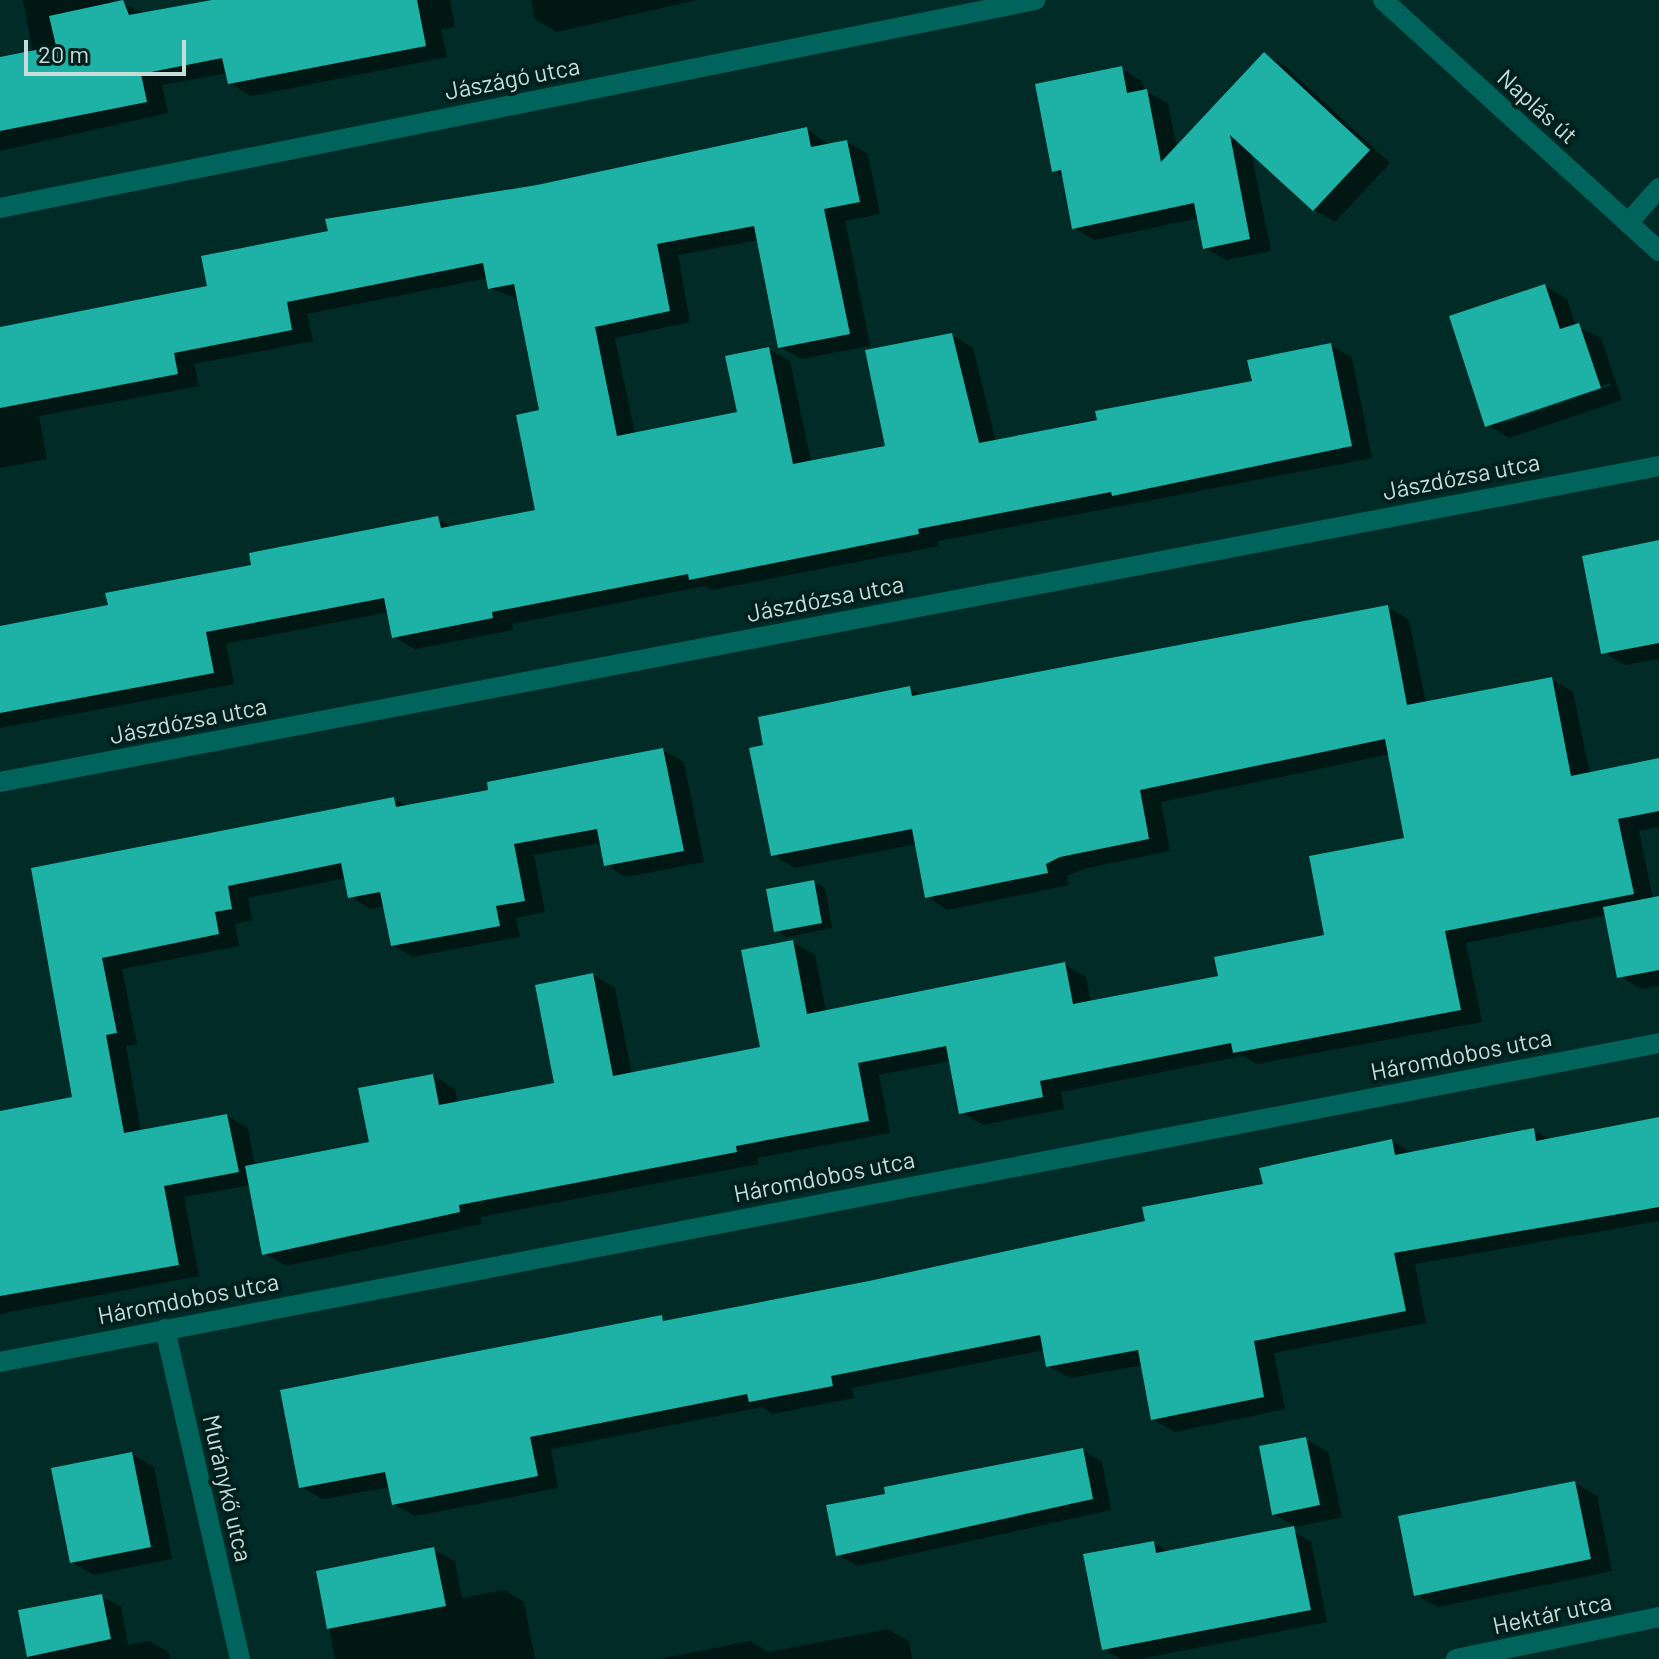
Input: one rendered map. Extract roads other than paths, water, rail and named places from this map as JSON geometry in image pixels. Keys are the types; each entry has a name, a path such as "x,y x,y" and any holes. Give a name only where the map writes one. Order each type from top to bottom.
{"street":[{"name":"Jászágó utca","path":"0,208 1035,0"},
{"name":"Naplás út","path":"1383,0 1659,251"},
{"path":"1628,223 1659,188"},
{"name":"Jászdózsa utca","path":"0,782 1659,466"},
{"name":"Háromdobos utca","path":"0,1362 1659,1043"},
{"name":"Muránykő utca","path":"165,1329 240,1659"},
{"name":"Hektár utca","path":"1456,1659 1659,1617"}]}
